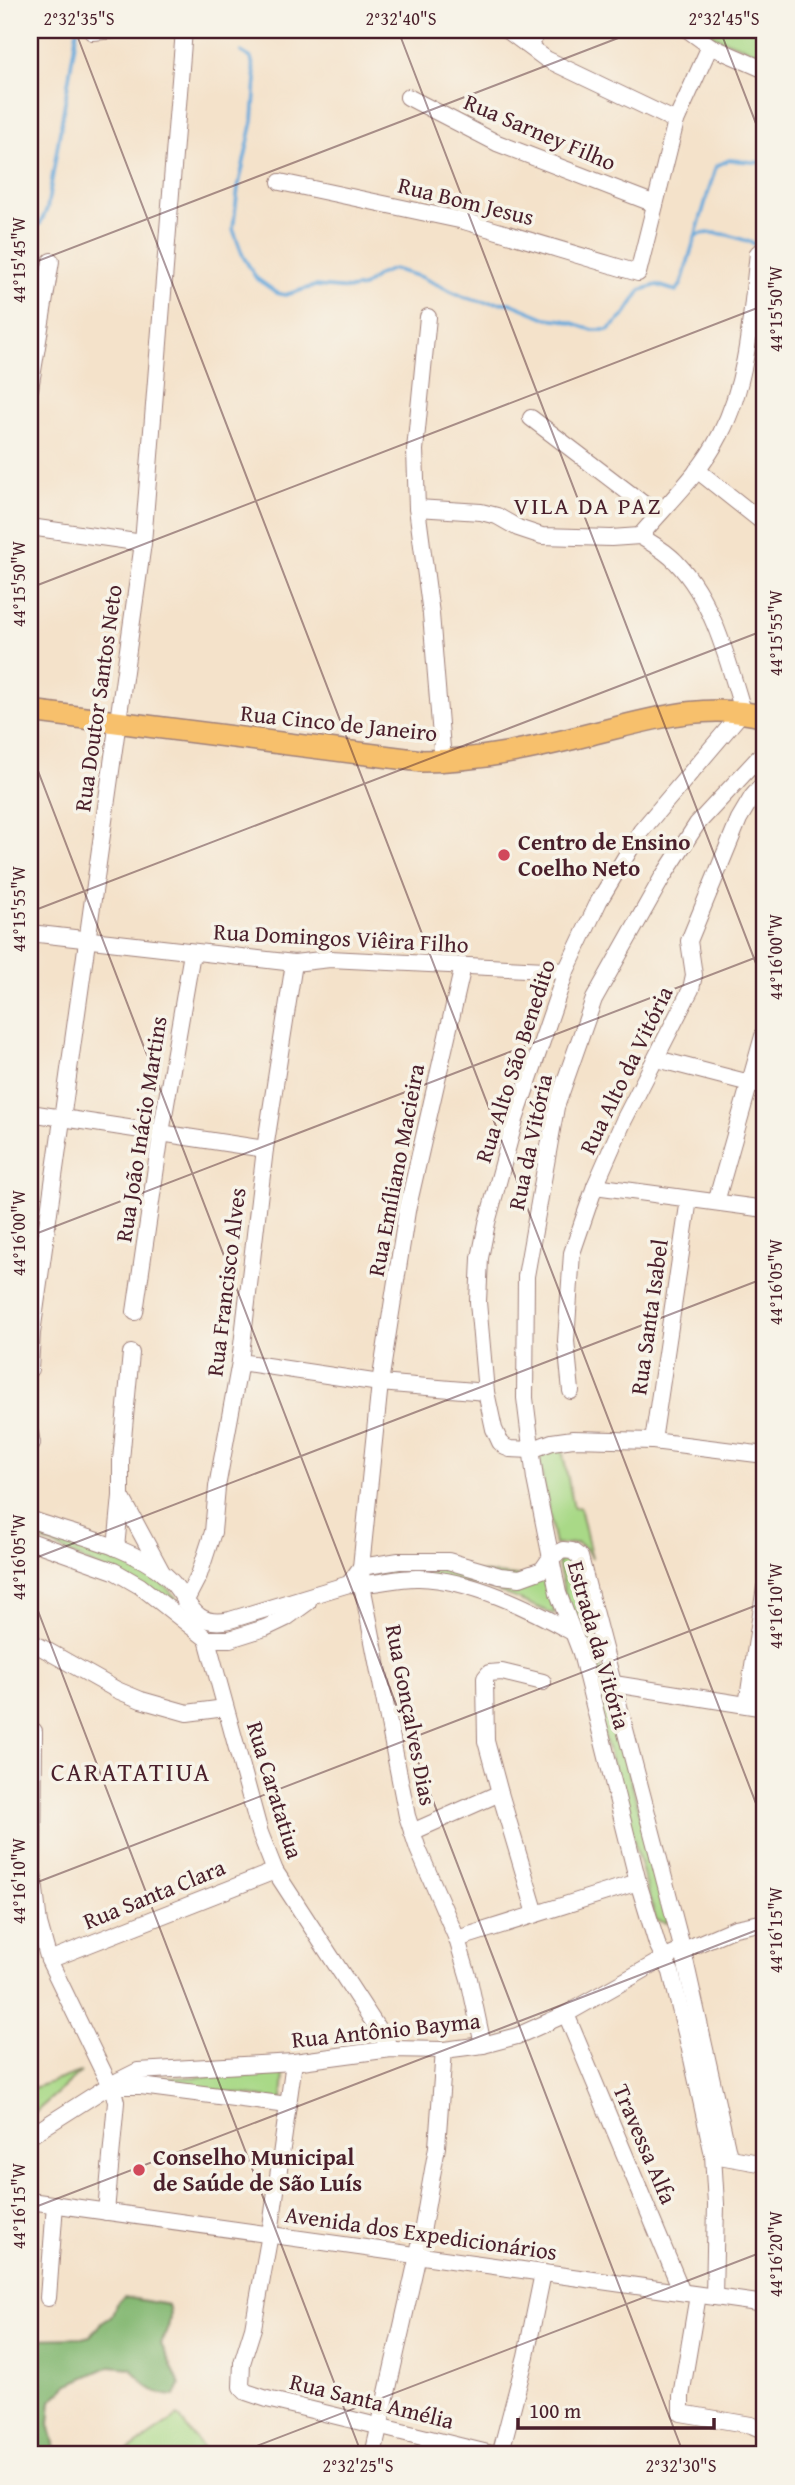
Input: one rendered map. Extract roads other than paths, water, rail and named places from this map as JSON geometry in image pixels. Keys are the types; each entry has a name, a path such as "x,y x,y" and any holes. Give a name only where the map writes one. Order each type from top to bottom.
{"main road":[{"name":"Rua Cinco de Janeiro","path":"30,711 422,761 443,761 509,752 687,712 743,711 765,716"}],"street":[{"path":"92,32 116,30"},
{"name":"Rua Doutor Santos Neto","path":"30,1369 31,1333 143,543 184,30"},
{"path":"508,30 561,67 676,121"},
{"path":"528,45 540,30"},
{"path":"688,30 710,46 765,70"},
{"path":"655,204 676,121 710,46"},
{"name":"Rua Sarney Filho","path":"408,97 497,143 655,204"},
{"name":"Rua Bom Jesus","path":"280,181 464,221 638,273 655,204"},
{"path":"640,536 697,470 720,435 741,378 758,253"},
{"path":"30,389 51,261"},
{"path":"428,317 415,450 417,508 431,614 443,761"},
{"path":"531,418 658,515"},
{"path":"697,470 765,524"},
{"path":"417,508 481,512 497,516 518,528 542,536 640,536 675,561 702,598 724,647 743,711"},
{"path":"30,527 143,543"},
{"name":"Rua Alto São Benedito","path":"531,1450 510,1449 500,1441 494,1429 486,1392 478,1318 480,1258 515,1120 566,971 599,901 641,831 743,711"},
{"name":"Rua da Vitória","path":"551,1557 531,1450 525,1398 526,1276 556,1107 594,999 662,878 697,824 765,751"},
{"name":"Rua Alto da Vitória","path":"571,1391 566,1341 572,1252 595,1186 624,1120 691,989 694,975 689,941 710,885 739,819 765,782"},
{"name":"Rua Domingos Viêira Filho","path":"30,933 294,963 330,959 566,971"},
{"name":"Rua João Inácio Martins","path":"135,1312 161,1133 192,953"},
{"name":"Rua Francisco Alves","path":"190,1613 213,1532 217,1487 240,1362 265,1149 294,963"},
{"name":"Rua Emíliano Macieira","path":"380,1383 407,1211 463,967"},
{"path":"716,1202 757,1086 765,1029"},
{"path":"657,1059 757,1086"},
{"path":"30,1113 265,1149"},
{"path":"595,1186 765,1209"},
{"name":"Rua Santa Isabel","path":"653,1441 689,1199"},
{"path":"30,1225 47,1227"},
{"path":"116,1548 131,1353"},
{"path":"240,1362 380,1383 486,1392"},
{"name":"Rua Gonçalves Dias","path":"380,1383 356,1584 412,1832 457,1939 469,1979 483,2045"},
{"path":"531,1450 552,1442 573,1439 653,1441 765,1455"},
{"path":"121,1496 163,1574"},
{"path":"30,1519 116,1548 163,1574 179,1590 207,1639 230,1639 265,1628 286,1618 318,1595"},
{"path":"30,1541 114,1571 190,1613 210,1621 224,1621 356,1584 401,1578 448,1582 478,1591 523,1608 572,1632"},
{"name":"Estrada da Vitória","path":"721,2156 671,1972 653,1933 638,1882 581,1654 558,1592 551,1557 569,1550 580,1557 683,1951 721,2156 716,2204 698,2295 680,2411 685,2415 751,2425 765,2431"},
{"path":"360,1567 399,1561 449,1561 500,1577 520,1578 542,1570 551,1557"},
{"path":"747,1706 765,1587"},
{"name":"Rua Caratatiua","path":"207,1639 260,1833 275,1871 391,2049"},
{"path":"30,1641 117,1690 152,1704 187,1713 225,1708"},
{"path":"536,1914 486,1741 485,1676 502,1672 544,1682"},
{"path":"614,1684 765,1709"},
{"path":"34,1731 32,1791 36,1906 50,1960 116,2102 106,2212"},
{"path":"412,1832 499,1793"},
{"name":"Rua Santa Clara","path":"50,1960 275,1871"},
{"path":"457,1939 638,1882"},
{"name":"Rua Antônio Bayma","path":"34,2135 110,2085 138,2071 294,2062 391,2049 444,2050 483,2045 517,2036 566,2014 665,1958 735,1928 765,1922"},
{"name":"Travessa Alfa","path":"566,2014 698,2295"},
{"path":"373,2455 418,2255 438,2147 444,2050"},
{"path":"270,2234 294,2062"},
{"path":"110,2085 141,2086 288,2105"},
{"path":"721,2156 765,2164"},
{"name":"Avenida dos Expedicionários","path":"30,2201 765,2304"},
{"path":"48,2298 55,2204"},
{"name":"Rua Santa Amélia","path":"270,2234 253,2328 242,2363 241,2387 246,2392 498,2455"},
{"path":"498,2455 526,2356 543,2273"}],"waterway":[{"path":"30,228 40,224 47,209 77,30"},
{"path":"241,52 251,58 256,79 253,121 238,188 233,229 243,256 256,278 277,293 285,295 315,286 350,289 363,287 378,275 393,269 421,277 464,297 484,302 510,303 546,318 563,320 593,330 608,330 624,316 641,290 657,285 676,291 681,285 716,166 729,160 765,163"},
{"path":"697,235 723,234 765,248"}],"place":[{"name":"Centro de Ensino Coelho Neto","path":"504,855"},
{"name":"Conselho Municipal de Saúde de São Luís","path":"139,2170"}],"district":[{"name":"VILA DA PAZ","path":"588,506"},
{"name":"CARATATIUA","path":"131,1772"}]}
